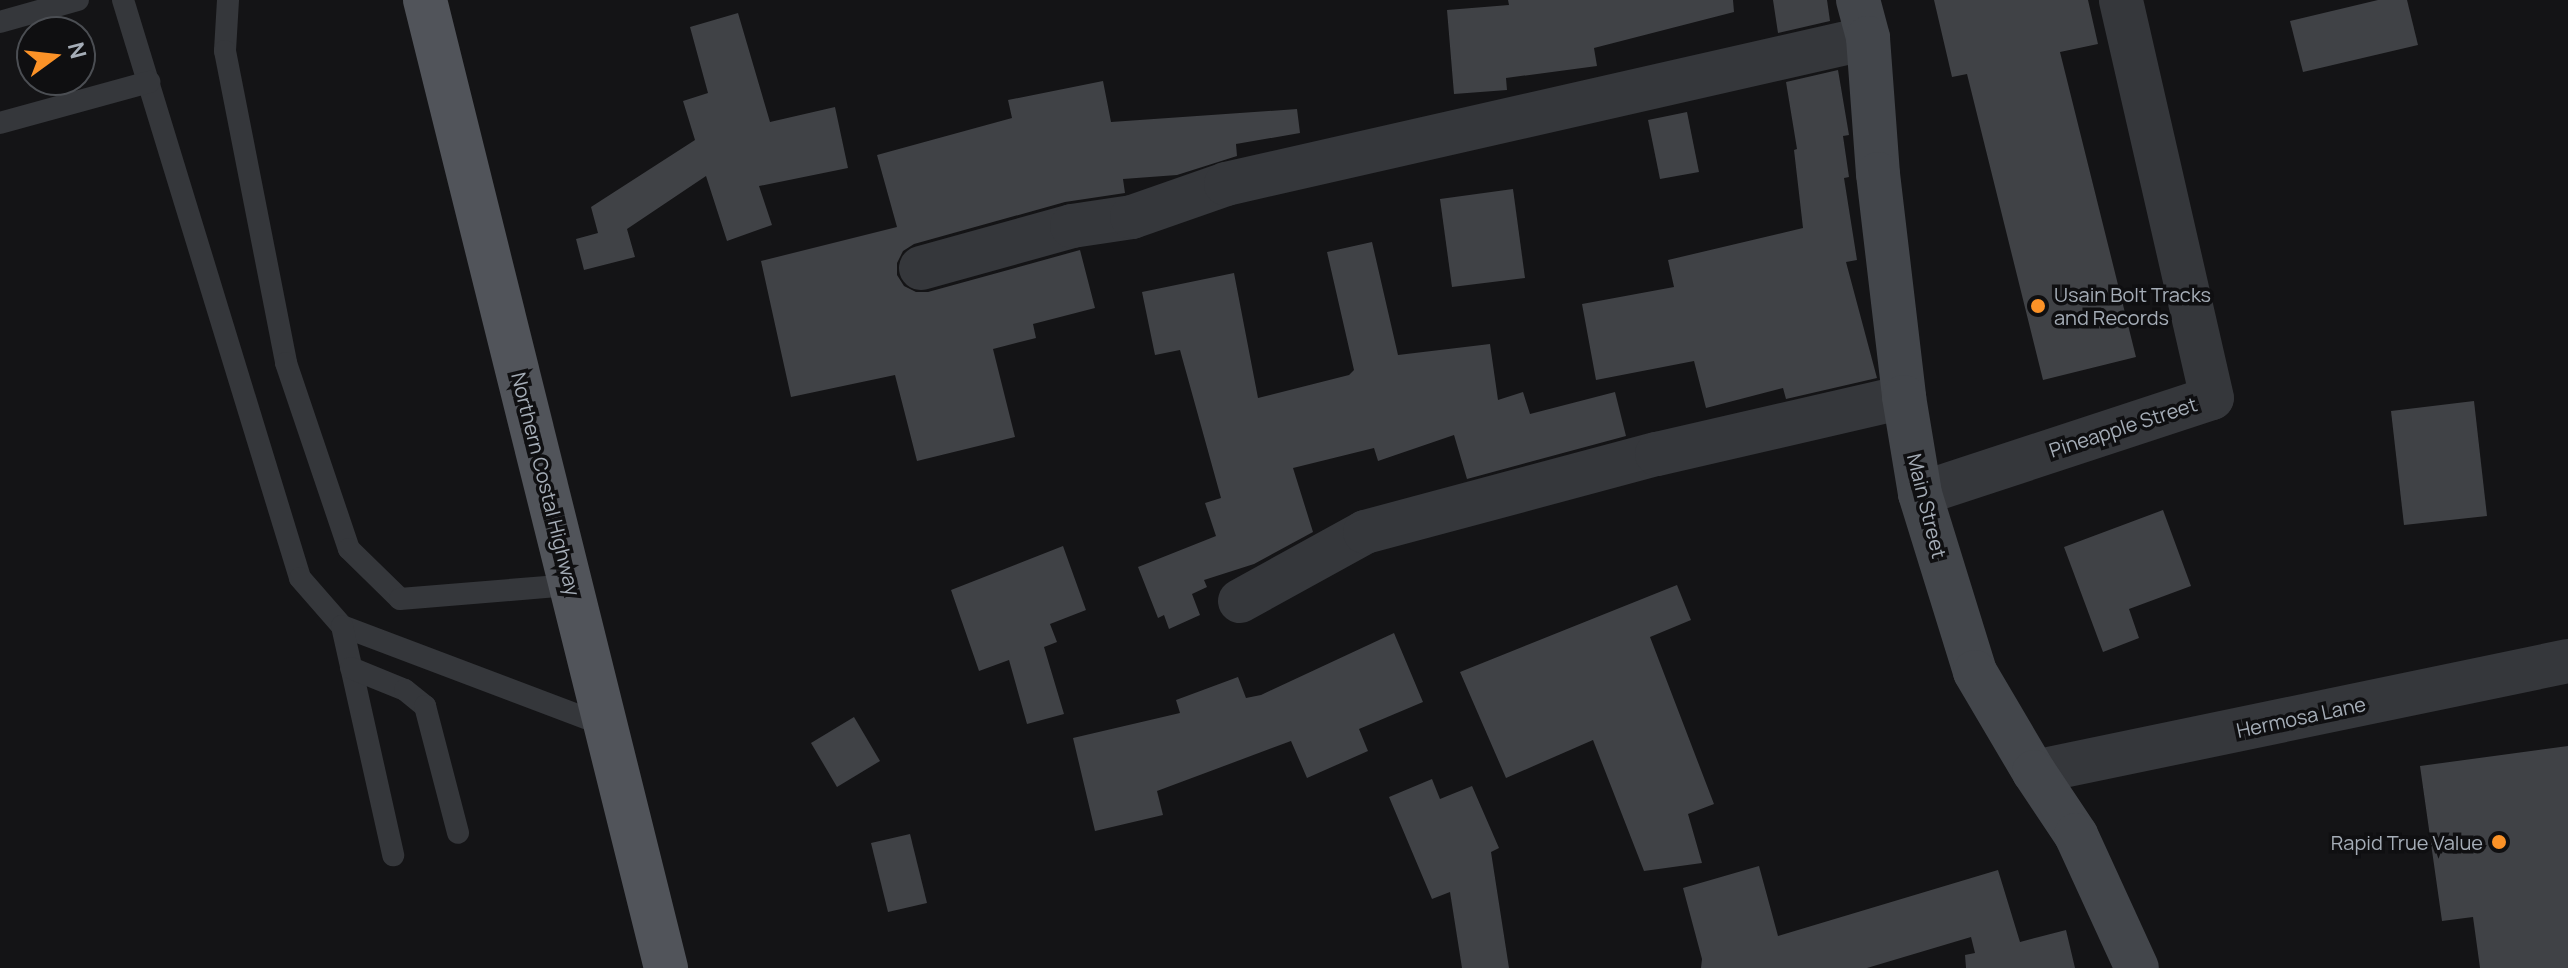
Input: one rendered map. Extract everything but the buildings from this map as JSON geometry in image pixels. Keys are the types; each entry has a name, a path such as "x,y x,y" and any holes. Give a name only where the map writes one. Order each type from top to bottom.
{"main road":[{"name":"Northern Costal Highway","path":"425,0 666,968"}],"street":[{"name":"Pineapple Street","path":"1920,494 2212,398 2121,0"},
{"name":"Main Street","path":"1863,19 1904,397 1920,494 1975,672 2034,772 2076,835 2137,968"},
{"path":"921,268 1072,226 1132,217 1226,184 1863,19"},
{"path":"1240,601 1365,532 1657,454 1904,397"},
{"name":"Hermosa Lane","path":"2034,772 2568,661"}],"lane":[{"path":"0,22 78,0"},
{"path":"123,0 300,578 342,626 606,726"},
{"path":"228,0 225,51 286,363 349,549 400,599 571,585"},
{"path":"0,123 149,82"},
{"path":"342,626 393,855"},
{"path":"351,668 405,690 425,706 458,833"}],"place":[{"name":"Usain Bolt Tracks and Records","path":"2038,306"},
{"name":"Rapid True Value","path":"2499,842"}]}
